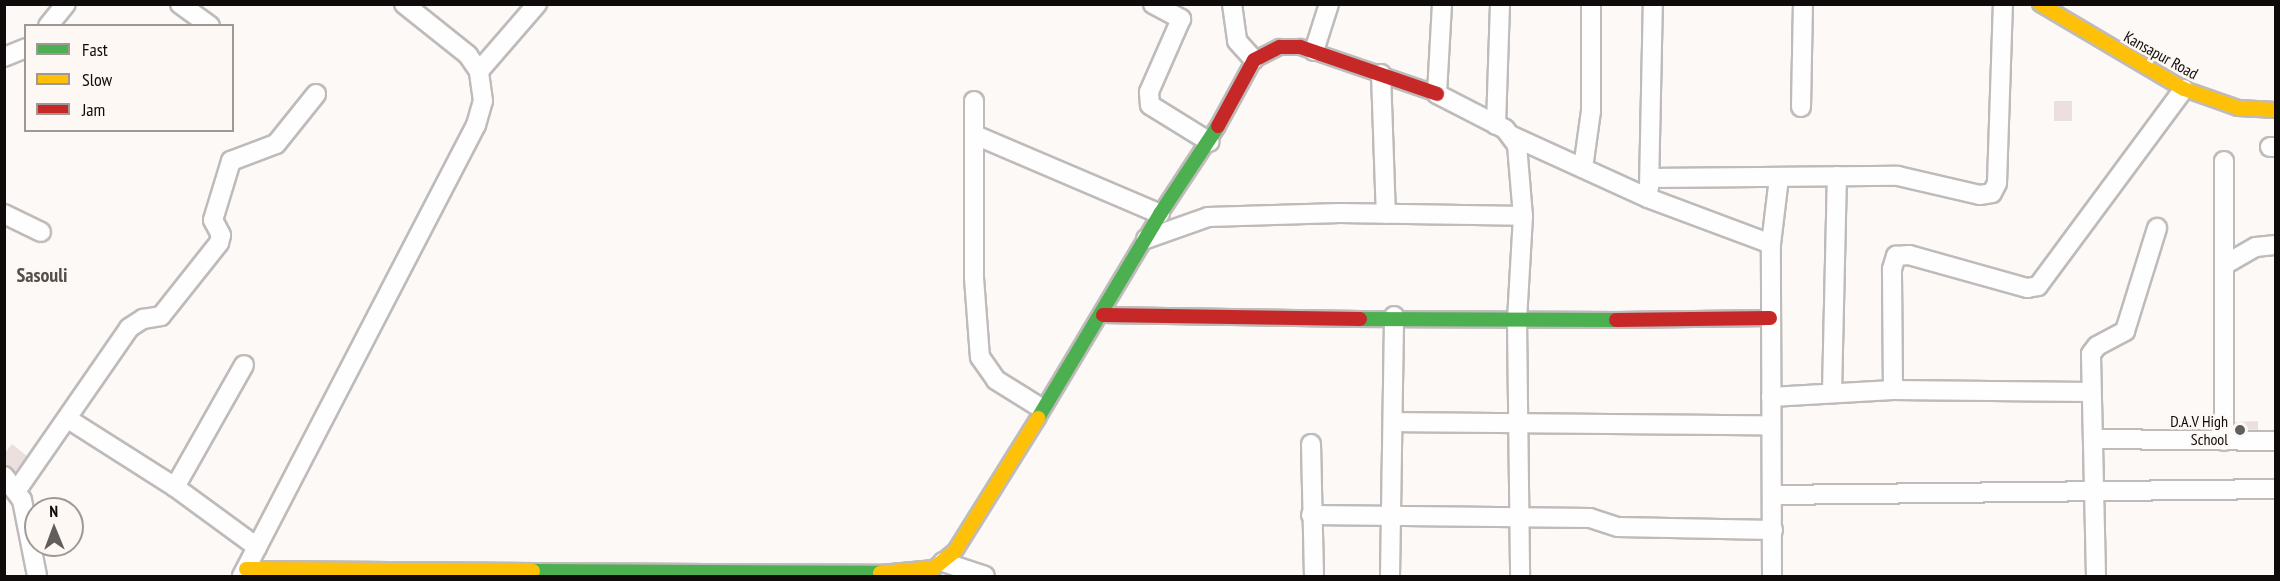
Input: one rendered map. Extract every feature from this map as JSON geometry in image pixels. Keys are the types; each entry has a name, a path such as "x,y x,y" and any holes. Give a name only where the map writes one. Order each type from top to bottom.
{"street":[{"path":"50,24 66,4"},
{"path":"180,4 207,24"},
{"path":"404,4 468,55 479,71 483,101 476,125 244,573 375,575 904,573 944,562 955,552 1041,408 1103,315 1160,214 1210,142 1254,60 1280,47 1314,51 1437,94 1512,136 1648,198 1771,244"},
{"path":"479,71 537,4"},
{"path":"1153,4 1181,19 1149,92 1150,105 1210,142"},
{"path":"1232,4 1234,35 1254,60"},
{"path":"1314,51 1329,4"},
{"path":"1437,94 1442,4"},
{"path":"1496,125 1500,4"},
{"path":"1583,168 1590,111 1591,4"},
{"path":"1648,198 1653,4"},
{"path":"1801,108 1803,4"},
{"path":"1650,178 1837,176 1915,178 1980,195 1995,190 2003,4"},
{"name":"Kansapur Road","path":"2040,4 2184,89 2238,108 2276,110"},
{"path":"4,57 24,49"},
{"path":"1381,74 1386,214"},
{"path":"1893,390 1892,269 1896,256 1909,255 2027,288 2038,286 2184,89"},
{"path":"37,576 11,483 68,419 129,328 138,321 161,316 219,243 221,235 213,220 231,161 276,144 316,94"},
{"path":"974,101 974,278 980,357 996,380 1041,408"},
{"path":"975,135 1160,214"},
{"path":"1512,136 1523,216 1517,321 1520,576"},
{"path":"2224,161 2226,264 2224,441"},
{"path":"1832,393 1837,176"},
{"path":"1772,576 1771,244 1779,178"},
{"path":"4,214 41,232"},
{"path":"1146,239 1208,217 1386,214 1523,216"},
{"path":"2096,576 2090,392 2093,350 2125,331 2157,228"},
{"path":"2226,264 2256,247 2276,245"},
{"path":"1103,315 1394,316 1517,321 1770,318"},
{"path":"1390,576 1393,513 1394,316"},
{"path":"175,487 244,365"},
{"path":"1771,397 1893,390 2090,392"},
{"path":"68,419 175,487 257,547"},
{"path":"1393,423 1770,425"},
{"path":"2093,439 2276,441"},
{"path":"1311,444 1314,576"},
{"path":"1773,495 2095,495 2276,489"},
{"path":"1311,515 1393,513 1590,519 1618,527 1773,530"},
{"path":"944,562 985,576"}],"building":[{"path":"2054,101 2072,101 2072,121 2054,121"},
{"path":"2258,421 2258,430 2235,429 2235,422"},
{"path":"12,444 27,456 15,472 4,465 4,454"}],"traffic: fast":[{"path":"1038,418 1160,214 1218,126"},
{"path":"1360,319 1616,320"},
{"path":"533,571 880,573"}],"traffic: slow":[{"path":"2040,4 2184,89 2238,108 2276,110"},
{"path":"880,573 934,568 955,551 1038,418"},
{"path":"246,569 533,571"}],"traffic: jam":[{"path":"1218,126 1254,60 1280,47 1300,47 1437,94"},
{"path":"1103,315 1360,319"},
{"path":"1616,320 1770,318"}],"place":[{"name":"D.A.V High School","path":"2240,430"}],"district":[{"name":"Sasouli","path":"42,275"}]}
